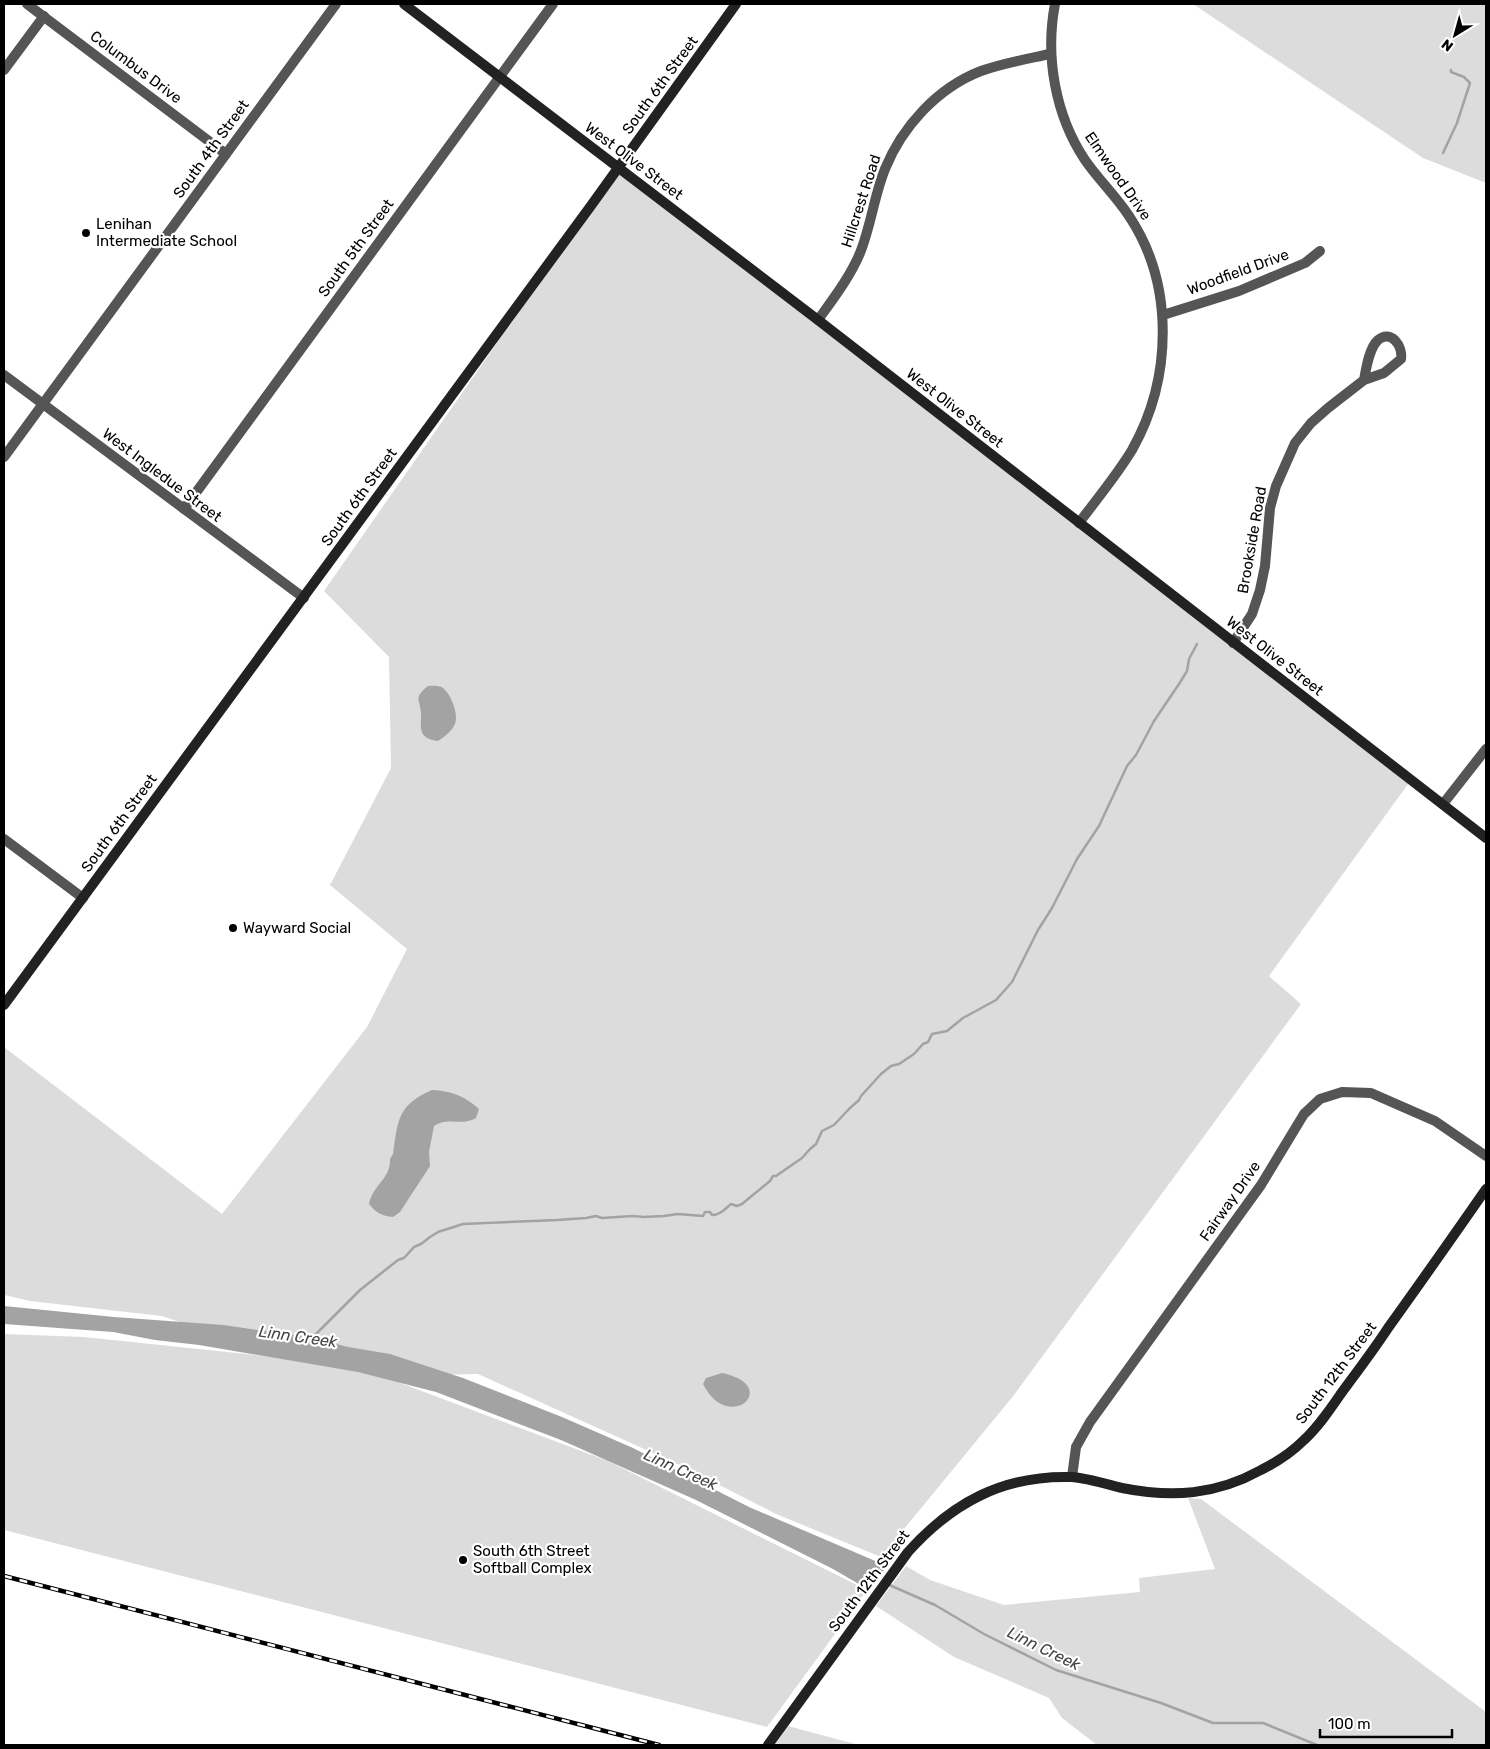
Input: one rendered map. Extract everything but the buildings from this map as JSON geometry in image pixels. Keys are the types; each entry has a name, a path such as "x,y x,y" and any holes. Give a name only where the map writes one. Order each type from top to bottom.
{"street":[{"name":"Columbus Drive","path":"27,4 226,154"},
{"name":"South 4th Street","path":"4,457 336,4"},
{"name":"West Olive Street","path":"404,4 818,320 1486,838"},
{"name":"South 5th Street","path":"184,510 553,4"},
{"name":"South 6th Street","path":"4,1005 619,168 736,4"},
{"name":"Elmwood Drive","path":"1055,4 1050,54 1069,134 1085,160 1140,233 1158,281 1163,315 1161,358 1156,395 1147,418 1131,451 1079,523"},
{"path":"4,70 44,16"},
{"name":"Hillcrest Road","path":"818,320 853,268 861,251 884,170 914,120 943,93 961,81 1006,63 1050,54"},
{"name":"Woodfield Drive","path":"1163,315 1239,291 1305,263 1320,251"},
{"name":"Brookside Road","path":"1233,642 1252,614 1260,590 1265,566 1270,508 1276,486 1292,449 1311,423 1364,380 1384,372 1401,359 1402,352 1397,342 1390,337 1383,337 1377,341 1367,365 1364,380"},
{"name":"West Ingledue Street","path":"4,375 304,598"},
{"path":"1443,804 1486,748"},
{"path":"4,839 83,898"},
{"name":"Fairway Drive","path":"1072,1477 1076,1446 1090,1422 1261,1185 1304,1114 1320,1098 1342,1092 1371,1093 1435,1121 1486,1156"},
{"name":"South 12th Street","path":"768,1745 902,1560 925,1533 944,1516 981,1495 1019,1483 1045,1478 1072,1477 1148,1493 1195,1494 1240,1481 1278,1461 1305,1439 1319,1423 1486,1189"}],"shaded area":[{"path":"1193,4 1486,4 1486,183 1423,158"},
{"path":"619,168 1411,780 1269,976 1301,1004 1014,1395 881,1557 776,1514 684,1467 478,1374 382,1376 608,1461 867,1590 767,1727 4,1530 4,1334 84,1337 284,1358 162,1316 30,1301 4,1295 4,1047 222,1214 367,1027 407,949 330,885 391,768 389,657 324,591"},
{"path":"1188,1498 1201,1499 1486,1712 1486,1745 1097,1745 1062,1718 1049,1698 954,1657 876,1606 906,1566 930,1580 1004,1605 1140,1592 1139,1578 1215,1569"},
{"path":"788,1726 859,1745 775,1745"}],"water":[{"path":"428,686 437,686 446,691 454,705 456,715 454,727 438,741 427,738 421,729 421,713 418,698 420,693"},
{"path":"432,1090 452,1093 468,1101 479,1109 476,1118 465,1122 439,1123 434,1126 429,1152 430,1166 400,1212 393,1217 382,1215 369,1204 374,1191 388,1172 396,1131 402,1114 412,1101"},
{"path":"4,1306 223,1325 313,1338 348,1347 390,1354 463,1378 562,1417 633,1448 749,1507 887,1566 869,1590 833,1569 696,1500 561,1440 436,1392 358,1372 199,1345 155,1340 113,1332 4,1324"},
{"path":"722,1373 740,1379 748,1387 749,1396 745,1402 736,1406 725,1406 713,1399 703,1384 706,1378"}],"waterway":[{"path":"1443,153 1457,123 1470,83 1464,77 1451,72 1451,70"},
{"path":"311,1339 360,1290 398,1260 404,1258 414,1247 438,1232 463,1224 557,1220 596,1216 602,1218 678,1214 703,1216 705,1212 715,1215 731,1204 737,1206 742,1204 770,1181 773,1176 776,1176 802,1158 816,1144 822,1131 834,1125 881,1074 891,1066 899,1064 914,1054 923,1044 928,1042 932,1034 947,1031 963,1018 996,1000 1012,982 1077,859 1099,826 1127,766 1136,755 1154,721 1187,671 1189,659 1197,644"},
{"name":"Linn Creek","path":"887,1584 935,1605 984,1634 1056,1670 1161,1703 1213,1723 1263,1723 1317,1745"}],"railway":[{"path":"4,1576 659,1745"}],"place":[{"name":"Lenihan Intermediate School","path":"86,233"},
{"name":"Wayward Social","path":"233,928"},
{"name":"South 6th Street Softball Complex","path":"463,1560"}]}
